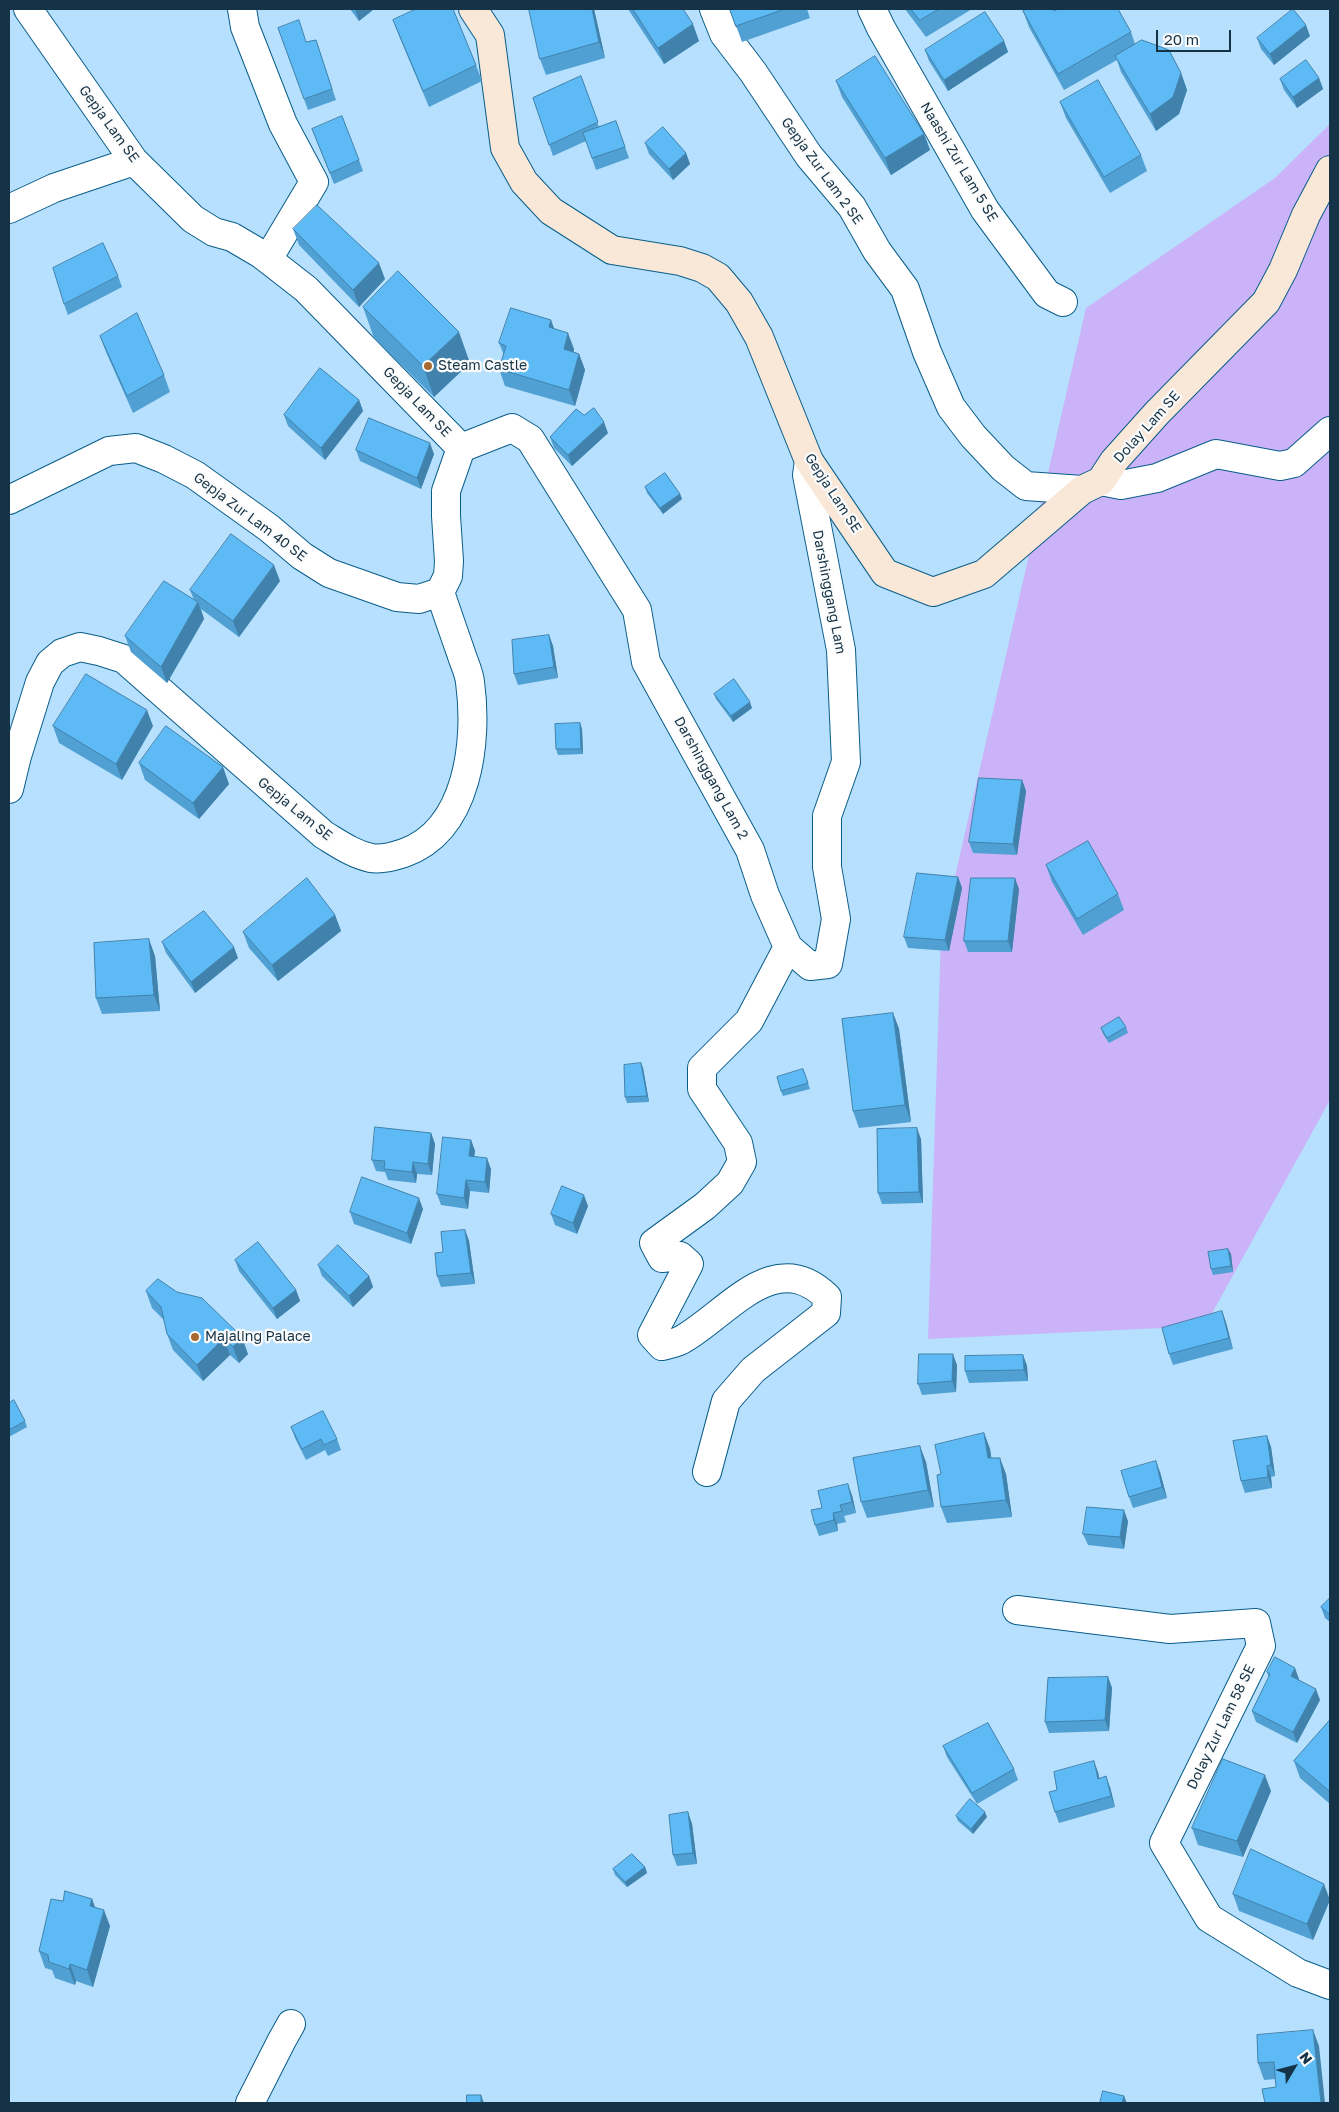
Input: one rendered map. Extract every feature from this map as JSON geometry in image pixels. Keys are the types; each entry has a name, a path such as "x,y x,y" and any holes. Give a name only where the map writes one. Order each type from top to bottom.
{"street":[{"name":"Gepja Lam SE","path":"9,789 40,682 50,663 62,653 80,648 99,651 124,659 324,835 352,852 373,859 394,856 412,850 434,835 448,817 464,786 471,753 473,716 470,680 440,592 448,576 449,561 446,491 461,448 306,289 247,246 232,237 214,232 194,219 134,161 28,9"},
{"path":"242,9 245,27 283,124 314,182 268,260"},
{"name":"Gepja Lam SE","path":"474,9 490,35 506,148 524,182 551,211 612,250 680,261 702,268 718,277 739,302 758,337 809,462 885,573 932,592 984,574 1092,485"},
{"name":"Gepja Zur Lam 2 SE","path":"714,9 724,34 753,72 809,156 852,208 877,251 905,289 926,352 951,408 973,436 1003,468 1026,486 1092,485"},
{"name":"Naashi Zur Lam 5 SE","path":"872,9 985,210 1047,294 1063,302"},
{"path":"9,209 54,188 134,161"},
{"name":"Dolay Lam SE","path":"1092,485 1157,413 1266,302 1283,270 1306,215 1330,170"},
{"name":"Darshinggang Lam 2","path":"461,448 512,428 530,439 637,610 646,662 750,850 765,896 788,946"},
{"name":"Dolay Lam SE","path":"1092,485 1121,485 1157,478 1216,454 1280,466 1294,463 1330,431"},
{"name":"Gepja Zur Lam 40 SE","path":"9,500 109,451 136,448 164,459 195,475 269,528 302,556 329,573 397,597 419,599 440,592"},
{"name":"Darshinggang Lam","path":"788,946 810,966 828,964 836,919 827,867 827,816 846,762 841,650 807,475 809,462"},
{"path":"707,1472 726,1401 753,1370 826,1313 828,1297 815,1285 793,1277 762,1282 682,1340 662,1346 652,1335 689,1264 680,1256 662,1258 654,1243 705,1206 730,1183 742,1162 738,1143 702,1089 702,1068 749,1021 788,946"},
{"name":"Dolay Zur Lam 58 SE","path":"1017,1610 1170,1629 1256,1623 1261,1646 1164,1843 1209,1918 1298,1973 1330,1985"},
{"path":"250,2103 291,2024"}],"shaded area":[{"path":"1330,124 1330,1100 1205,1326 928,1339 941,937 1086,308 1275,178"}],"building":[{"path":"416,9 453,9 476,65 423,91 393,20"},
{"path":"529,9 592,9 599,42 540,59"},
{"path":"633,9 683,9 693,24 658,48"},
{"path":"730,9 785,9 736,26"},
{"path":"911,9 939,9 920,20"},
{"path":"1027,9 1053,9 1054,11 1058,9 1118,9 1131,32 1058,74 1023,11"},
{"path":"1293,9 1306,25 1270,54 1257,38"},
{"path":"985,12 1004,41 944,80 925,50"},
{"path":"299,20 306,42 316,40 332,89 304,99 278,28"},
{"path":"1142,40 1169,50 1181,73 1173,97 1150,114 1115,56"},
{"path":"875,56 924,134 885,158 836,81"},
{"path":"1306,60 1319,78 1293,97 1280,79"},
{"path":"581,76 598,122 549,145 533,98"},
{"path":"1098,80 1141,155 1104,177 1060,102"},
{"path":"342,116 359,160 330,173 312,129"},
{"path":"616,121 625,147 592,158 583,133"},
{"path":"663,127 686,153 669,169 645,143"},
{"path":"317,205 379,263 353,290 293,229"},
{"path":"103,243 118,276 64,304 53,268"},
{"path":"398,271 459,332 423,366 363,307"},
{"path":"511,308 551,320 549,327 568,333 564,349 579,354 569,390 499,369 506,346 499,343"},
{"path":"137,313 164,375 127,396 100,336"},
{"path":"320,368 359,400 321,448 284,415"},
{"path":"594,408 604,422 568,455 550,437 576,409 584,415"},
{"path":"369,418 430,443 417,478 356,450"},
{"path":"665,473 680,494 660,508 645,487"},
{"path":"231,534 274,565 233,621 190,590"},
{"path":"164,581 198,602 161,667 125,636"},
{"path":"549,635 554,667 514,674 512,640"},
{"path":"86,674 147,710 116,764 53,726"},
{"path":"734,679 750,702 731,716 714,694"},
{"path":"580,723 581,749 556,749 555,724"},
{"path":"166,726 223,767 193,803 139,763"},
{"path":"979,778 1022,780 1013,844 969,842"},
{"path":"1088,841 1118,894 1077,919 1046,865"},
{"path":"917,873 958,877 945,940 904,937"},
{"path":"307,878 335,915 272,965 243,932"},
{"path":"971,878 1015,878 1008,941 964,941"},
{"path":"204,911 234,947 191,982 162,942"},
{"path":"149,939 154,995 96,998 94,943"},
{"path":"893,1013 905,1105 853,1111 842,1019"},
{"path":"1119,1017 1126,1027 1107,1038 1101,1028"},
{"path":"641,1063 647,1096 625,1097 624,1065"},
{"path":"803,1069 808,1083 781,1091 777,1077"},
{"path":"375,1127 431,1133 428,1164 413,1162 412,1172 384,1169 385,1161 372,1160"},
{"path":"917,1128 919,1192 878,1193 877,1129"},
{"path":"443,1137 471,1140 469,1156 487,1158 485,1182 466,1180 464,1198 437,1194"},
{"path":"362,1177 419,1198 407,1233 350,1212"},
{"path":"562,1186 584,1195 573,1223 551,1214"},
{"path":"465,1230 471,1273 437,1276 435,1253 443,1252 441,1232"},
{"path":"258,1242 296,1290 273,1308 235,1260"},
{"path":"338,1245 369,1276 349,1296 318,1265"},
{"path":"1228,1249 1231,1266 1211,1269 1208,1252"},
{"path":"158,1279 177,1292 202,1298 242,1337 233,1347 224,1338 197,1365 167,1334 161,1307 146,1291"},
{"path":"1222,1311 1229,1338 1169,1354 1162,1328"},
{"path":"919,1354 953,1354 952,1381 918,1384"},
{"path":"1023,1355 1024,1370 965,1371 965,1356"},
{"path":"14,1400 25,1421 9,1430 9,1403"},
{"path":"323,1411 337,1439 324,1445 321,1439 302,1449 291,1427"},
{"path":"984,1433 988,1458 1000,1458 1006,1500 941,1507 937,1475 941,1474 935,1445"},
{"path":"1267,1436 1271,1465 1267,1466 1268,1477 1241,1481 1233,1441"},
{"path":"920,1446 928,1490 861,1502 853,1458"},
{"path":"1156,1461 1162,1487 1129,1497 1121,1471"},
{"path":"848,1484 852,1502 840,1505 842,1511 833,1513 834,1520 815,1525 811,1510 822,1508 818,1491"},
{"path":"1087,1507 1124,1510 1120,1537 1083,1534"},
{"path":"1330,1598 1330,1615 1321,1607"},
{"path":"1275,1657 1295,1668 1291,1676 1316,1689 1293,1732 1252,1711 1270,1674 1267,1672"},
{"path":"1108,1677 1105,1720 1045,1722 1048,1678"},
{"path":"1330,1720 1330,1789 1329,1791 1294,1761"},
{"path":"988,1723 1014,1769 972,1793 943,1746"},
{"path":"1223,1759 1265,1775 1237,1841 1192,1828"},
{"path":"1094,1761 1098,1779 1106,1776 1111,1796 1055,1812 1049,1792 1057,1790 1054,1772"},
{"path":"970,1799 985,1812 971,1829 956,1816"},
{"path":"688,1812 693,1853 673,1855 669,1815"},
{"path":"1251,1849 1324,1884 1307,1924 1233,1894"},
{"path":"632,1854 645,1867 625,1882 613,1869"},
{"path":"65,1891 92,1899 90,1906 104,1910 87,1970 70,1964 69,1969 49,1962 48,1955 39,1951 51,1899 63,1901"},
{"path":"1313,2030 1321,2103 1265,2103 1262,2089 1276,2087 1274,2062 1258,2063 1257,2035"},
{"path":"1103,2091 1124,2096 1122,2103 1100,2103"},
{"path":"467,2095 481,2095 481,2103 467,2103"}],"place":[{"name":"Steam Castle","path":"428,366"},
{"name":"Majaling Palace","path":"195,1337"}]}
